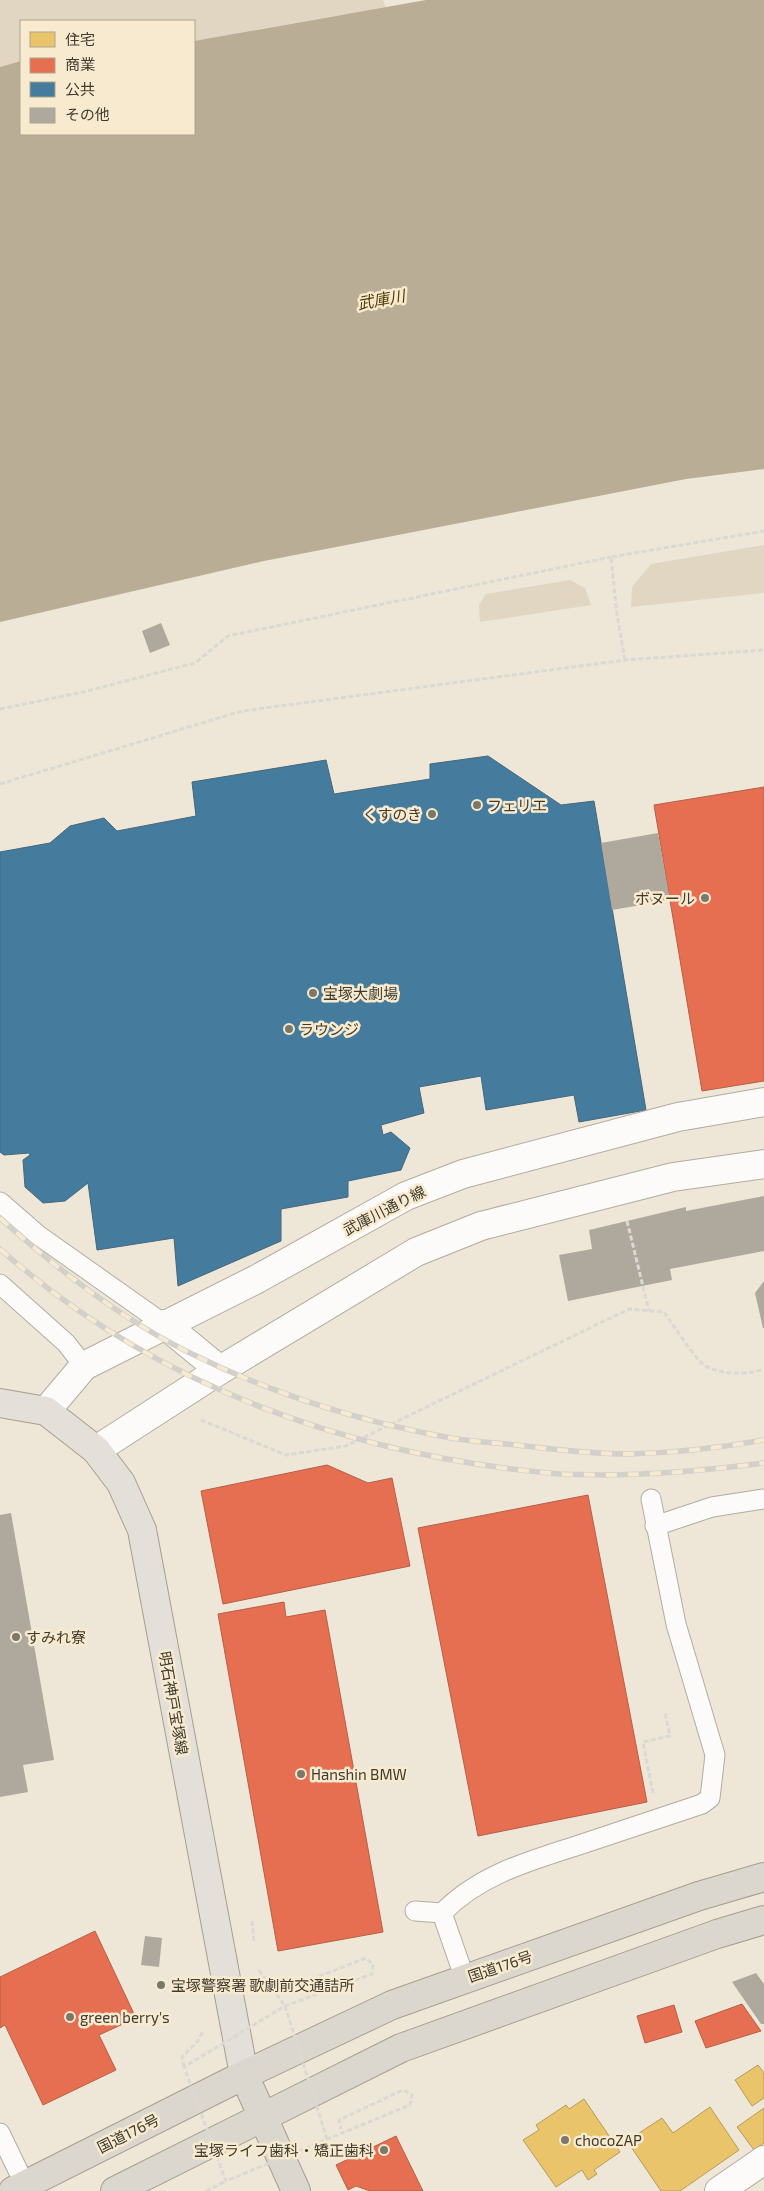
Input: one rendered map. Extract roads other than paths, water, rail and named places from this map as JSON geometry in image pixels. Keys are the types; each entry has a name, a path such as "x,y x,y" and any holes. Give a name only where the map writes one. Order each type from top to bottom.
{"highway":[{"name":"国道176号","path":"19,2188 244,2075 392,2004 699,1896 764,1877"},
{"path":"115,2191 401,2048 717,1934 764,1920"},
{"path":"244,2075 296,2191"}],"main road":[{"name":"明石神戸宝塚線","path":"0,1403 46,1411 96,1450 121,1484 142,1530 244,2075"}],"street":[{"name":"武庫川通り線","path":"46,1411 84,1366 164,1324 257,1279 406,1196 463,1174 678,1117 764,1102"},
{"path":"96,1450 220,1370 416,1252 482,1226 673,1177 764,1164"},
{"path":"164,1324 220,1370"},
{"path":"719,2191 764,2160"}],"lane":[{"path":"0,1202 38,1235 103,1283 164,1324"},
{"path":"0,1284 66,1342 84,1366"},
{"path":"442,1913 452,1902 480,1882 518,1865 702,1804 708,1800 715,1755 676,1624 655,1526 651,1498"},
{"path":"655,1526 712,1507 764,1499"},
{"path":"414,1911 442,1913"},
{"path":"442,1913 465,1979"},
{"path":"0,2133 19,2188"}],"water":[{"name":"武庫川","path":"426,0 764,0 764,469 686,479 264,561 0,622 0,67 20,61 20,135 195,135 195,41"}],"railway":[{"path":"0,1218 67,1274 114,1308 163,1339 219,1367 284,1393 350,1415 451,1438 589,1453 662,1453 764,1440"},
{"path":"0,1249 61,1298 124,1340 191,1377 261,1407 333,1432 406,1451 482,1465 559,1474 621,1475 662,1473 764,1463"}],"place":[{"name":"フェリエ","path":"477,805"},
{"name":"くすのき","path":"432,814"},
{"name":"ボヌール","path":"705,898"},
{"name":"宝塚大劇場","path":"313,993"},
{"name":"ラウンジ","path":"289,1029"},
{"name":"すみれ寮","path":"16,1637"},
{"name":"Hanshin BMW","path":"301,1774"},
{"name":"宝塚警察署 歌劇前交通詰所","path":"161,1985"},
{"name":"green berry's","path":"70,2017"},
{"name":"chocoZAP","path":"565,2140"},
{"name":"宝塚ライフ歯科・矯正歯科","path":"384,2150"}]}
